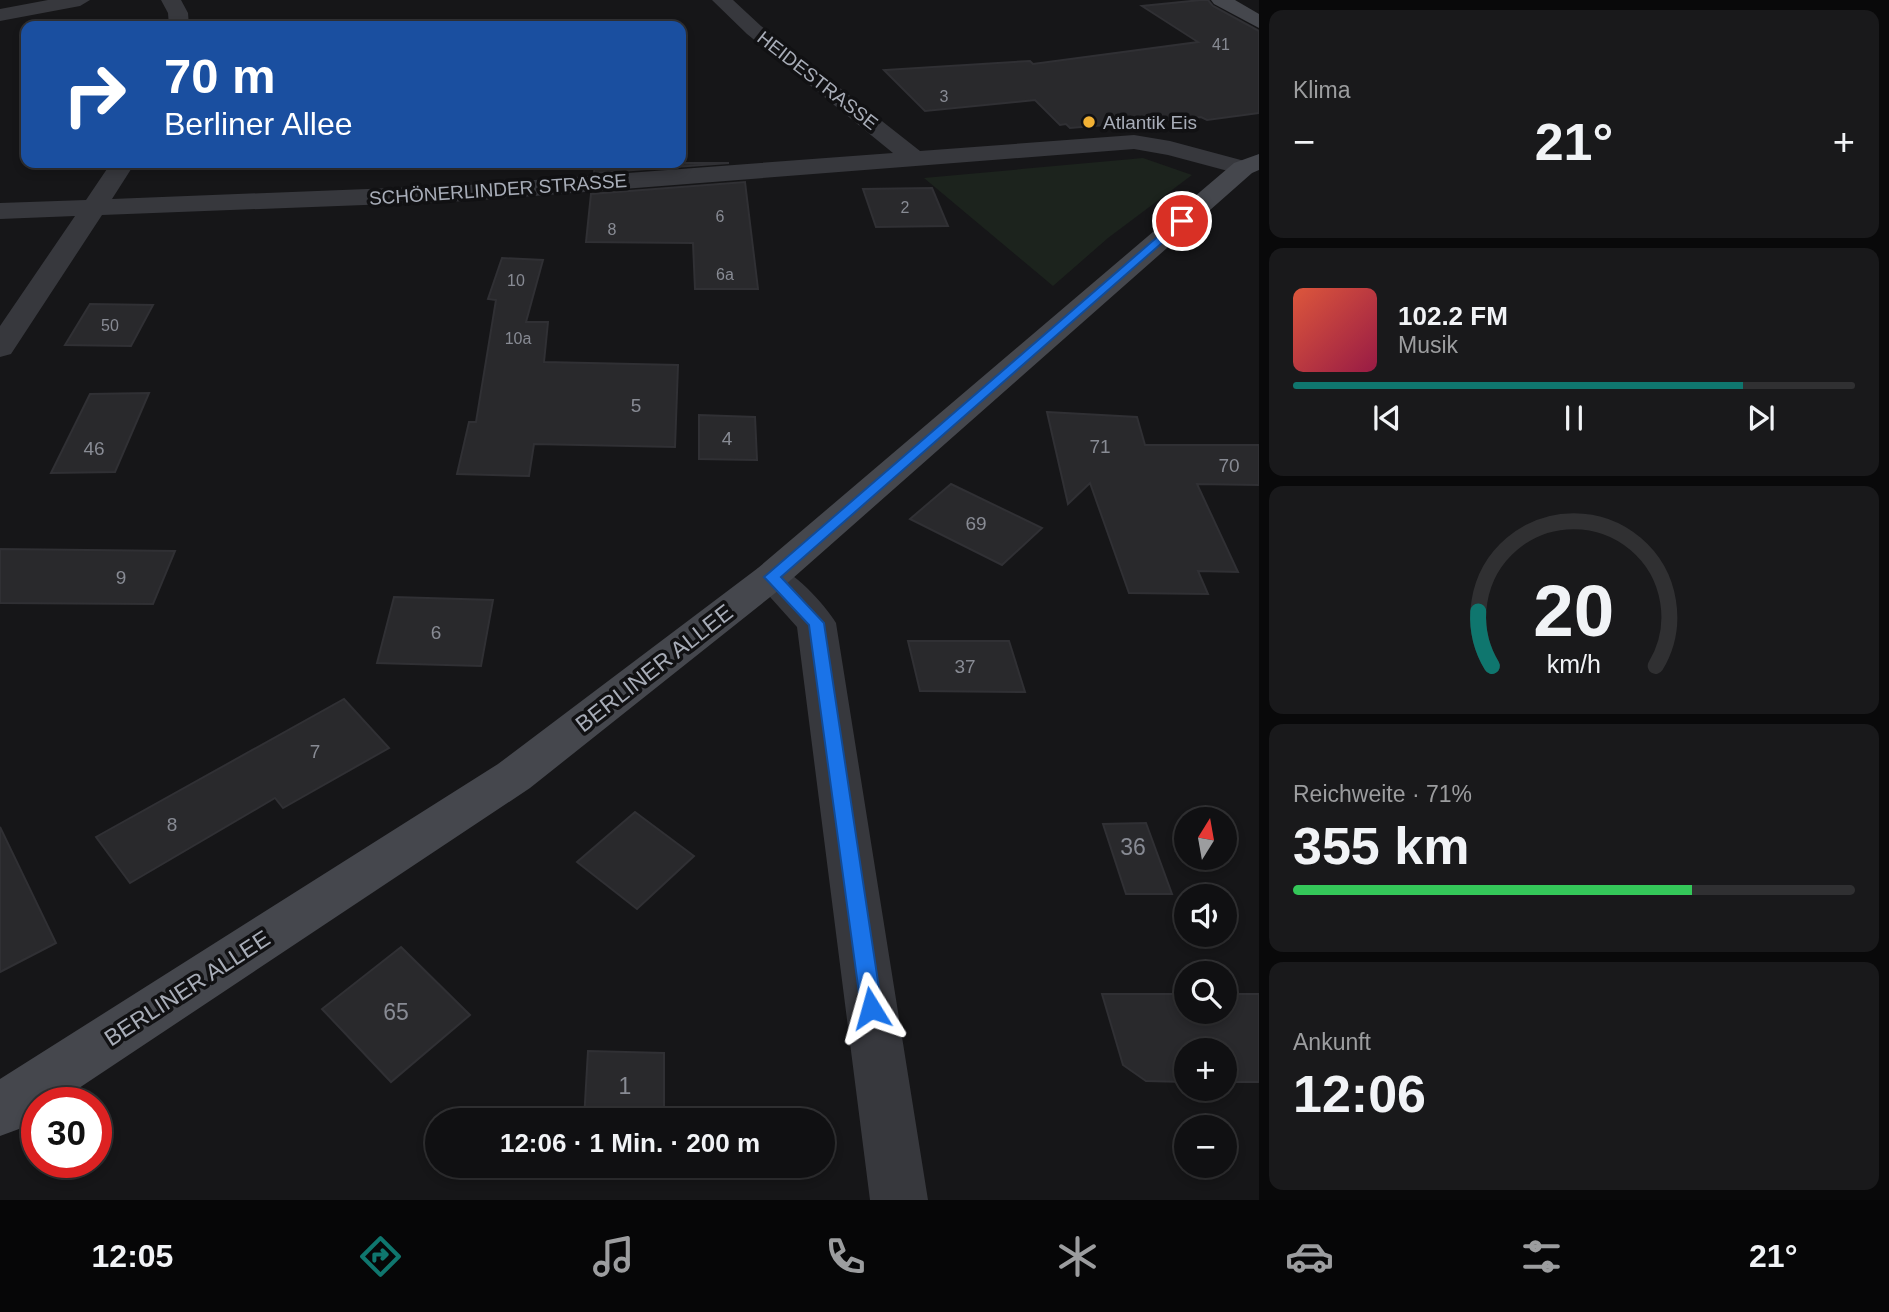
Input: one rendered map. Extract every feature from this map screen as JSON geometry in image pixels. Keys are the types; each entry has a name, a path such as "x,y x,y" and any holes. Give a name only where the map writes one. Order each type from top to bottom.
{"street":[{"path":"0,15 80,0"},
{"path":"171,0 178,13 179,21"},
{"name":"HEIDESTRASSE","path":"722,0 754,30 915,159"},
{"path":"1221,0 1259,22"},
{"name":"SCHÖNERLINDER STRASSE","path":"0,211 468,193 1134,142 1251,165"},
{"name":"BERLINER ALLEE","path":"0,1110 514,776 771,577 1251,165"},
{"path":"0,348 120,168"},
{"path":"771,577 816,623 899,1200"}],"shaded area":[{"path":"1143,158 1192,175 1108,238 1053,286 924,178"}],"building":[{"path":"1208,0 1213,6 1259,31 1259,113 1207,120 1201,117 1070,128 1066,124 1060,125 1035,100 925,111 884,70 1030,61 1033,64 1198,42 1142,6"},
{"path":"686,163 729,163 686,166"},
{"path":"594,168 662,168 594,173"},
{"path":"745,182 758,289 695,289 693,243 586,242 591,194"},
{"path":"932,188 948,226 876,227 863,189"},
{"path":"502,258 543,260 526,322 548,322 544,362 678,365 675,447 534,444 529,476 457,474 469,422 476,422 496,300 488,299"},
{"path":"90,304 153,305 131,346 65,345"},
{"path":"149,393 115,472 51,473 90,394"},
{"path":"1047,412 1137,417 1145,445 1259,445 1259,485 1197,484 1238,572 1198,571 1208,594 1129,593 1090,483 1068,504"},
{"path":"699,415 755,417 757,460 699,459"},
{"path":"951,484 1042,528 1002,565 910,519"},
{"path":"0,549 175,551 153,604 0,603"},
{"path":"394,597 493,600 481,666 377,663"},
{"path":"908,641 1009,641 1025,692 920,691"},
{"path":"344,699 389,748 283,808 275,798 130,883 96,837"},
{"path":"635,812 694,856 637,909 577,862"},
{"path":"1146,823 1172,894 1126,894 1103,824"},
{"path":"0,827 56,943 0,972"},
{"path":"401,947 470,1015 391,1082 322,1009"},
{"path":"1102,994 1174,994 1174,1024 1237,1024 1237,994 1259,994 1259,1082 1237,1082 1237,1038 1174,1038 1174,1082 1146,1081 1123,1065"},
{"path":"588,1051 664,1053 664,1108 585,1108"}],"place":[{"name":"Atlantik Eis","path":"1089,122"}],"route":[{"path":"871,1008 816,623 771,577 1182,221"}]}
